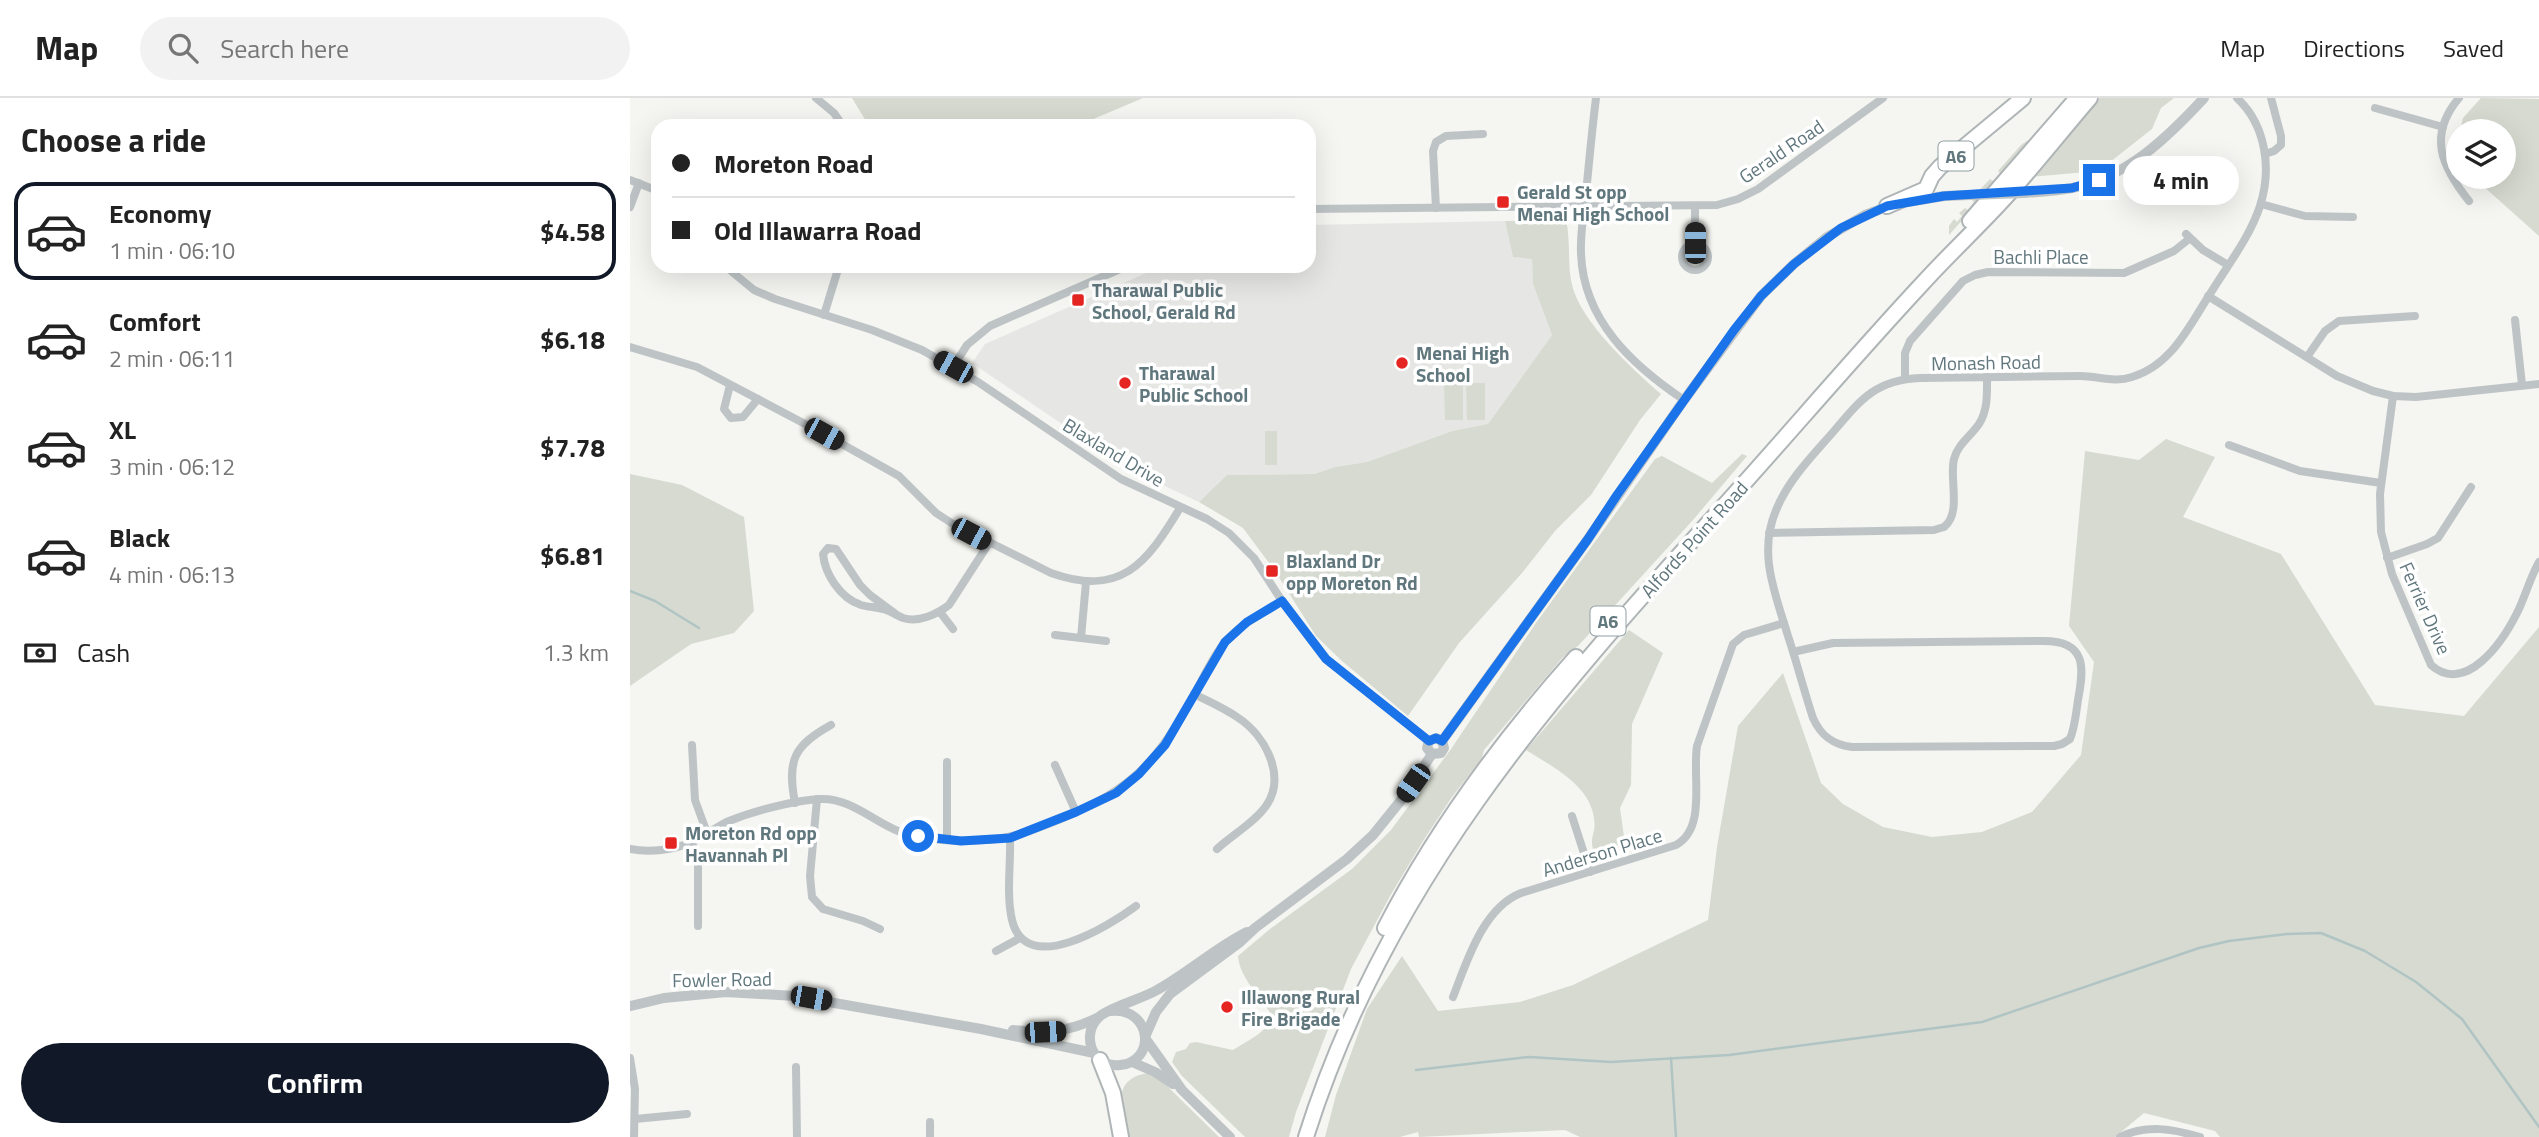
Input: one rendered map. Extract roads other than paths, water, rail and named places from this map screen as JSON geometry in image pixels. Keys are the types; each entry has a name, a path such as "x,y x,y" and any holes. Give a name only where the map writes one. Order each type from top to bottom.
{"highway":[{"name":"A6","path":"1887,206 1926,189 1933,174 2024,98"},
{"name":"Alfords Point Road","path":"1297,1137 1341,1018 1408,883 1445,824 1500,746 1580,652 1921,272 1980,210 2077,98"},
{"name":"Alfords Point Road","path":"1306,1137 1340,1045 1381,955 1417,890 1481,793 1581,665 1924,281 2013,190 2090,98"},
{"path":"1097,1057 1113,1093 1121,1137"}],"street":[{"path":"816,98 838,119"},
{"path":"1596,98 1581,232 1582,264 1590,298 1613,340 1629,357 1684,400"},
{"name":"Gerald Road","path":"1316,209 1717,205 1758,189 1883,98"},
{"path":"1432,754 1443,751 1442,741 1584,545 1684,400 1761,296 1794,264 1841,228 1887,206 1944,196 2072,188 2114,173 2158,143 2204,98"},
{"name":"Monash Road","path":"1793,652 1833,643 2058,641 2076,652 2083,674 2071,735 2062,744 1852,747 1833,742 1819,730 1793,652 1784,623 1768,569 1769,533 1777,507 1787,489 1837,427 1875,388 1891,381 1905,379 2084,376 2116,380 2132,377 2155,366 2170,354 2228,265 2261,204 2265,154 2255,119 2237,98"},
{"name":"Monash Road","path":"2265,154 2281,145 2271,98"},
{"path":"2459,98 2442,127 2442,150 2446,169 2469,201"},
{"path":"2375,108 2442,127"},
{"path":"1436,208 1433,151 1436,142 1446,136 1483,134"},
{"path":"630,207 634,181 651,188"},
{"path":"2261,204 2305,216 2353,217"},
{"path":"1695,206 1695,243"},
{"name":"Bachli Place","path":"1905,379 1904,358 1907,346 1969,277 1988,272 2124,273 2174,251 2188,237 2228,265"},
{"name":"Blaxland Drive","path":"733,273 754,290 897,340 953,367 1121,479 1207,519 1230,533 1248,549 1282,601 1326,659 1429,741"},
{"path":"824,314 837,273"},
{"path":"953,367 967,345 990,326 1111,273"},
{"path":"2208,296 2354,385 2393,396 2428,396 2539,384"},
{"path":"2306,357 2325,331 2339,321 2415,316"},
{"path":"2515,320 2522,385"},
{"path":"630,347 697,367 758,399 899,476 936,513 989,544 1067,579 1086,582 1106,580 1126,573 1144,561 1159,544 1180,508"},
{"path":"1769,533 1940,529 1949,524 1953,509 1955,456 1984,414 1987,377"},
{"path":"730,385 724,409 731,418 743,417 758,399"},
{"name":"Ferrier Drive","path":"2393,396 2381,483 2380,524 2387,558 2427,659 2441,671 2457,675 2476,666 2503,636 2539,562"},
{"path":"2229,444 2300,471 2381,483"},
{"path":"2387,558 2438,538 2471,487"},
{"path":"897,615 860,585 836,549 828,548 823,554 824,564 847,597 860,605 883,609 905,619 925,618 949,605 989,544"},
{"path":"1081,638 1086,582"},
{"path":"630,849 664,849 692,842 731,820 817,799 846,803 906,834 947,840 1010,838 1116,793 1145,768 1171,736 1213,659 1232,634 1282,601"},
{"path":"940,612 953,629"},
{"name":"Anderson Place","path":"1453,997 1482,930 1499,906 1521,893 1675,845 1686,838 1695,818 1697,746 1731,649 1744,635 1784,623"},
{"path":"1055,635 1105,641"},
{"path":"1194,694 1237,717 1248,726 1268,754 1274,772 1273,793 1265,807 1217,849"},
{"path":"795,803 791,781 793,758 806,741 831,726"},
{"path":"1432,754 1427,748 1429,741 1436,738 1442,741"},
{"path":"692,745 695,800 707,833"},
{"path":"1145,1038 1156,1012 1170,994 1240,943 1255,928 1347,859 1373,835 1402,799 1432,754"},
{"path":"947,762 947,840"},
{"path":"1055,765 1076,812"},
{"path":"817,799 810,885 812,897 822,909 863,920 880,929"},
{"path":"1572,816 1590,872"},
{"path":"1010,838 1011,910 1020,938 1045,948 1057,947 1112,922 1136,906"},
{"path":"692,842 698,863 698,926"},
{"path":"1111,1011 1125,1011 1137,1018 1142,1023 1145,1038 1144,1048 1132,1062 1116,1066 1097,1057 1090,1035 1098,1018 1111,1011 1168,984 1233,939 1255,928"},
{"path":"996,951 1020,938"},
{"name":"Fowler Road","path":"630,1006 681,996 726,992 811,998 981,1029 1097,1057"},
{"path":"630,1006 630,1012"},
{"name":"Fowler Road","path":"981,1029 1060,1032 1098,1018"},
{"path":"1145,1038 1182,1090 1230,1137"},
{"path":"630,1058 635,1089 634,1137"},
{"path":"1132,1062 1155,1072 1182,1090"},
{"path":"796,1067 797,1137"},
{"path":"635,1119 687,1114"},
{"path":"930,1122 930,1137"},
{"path":"2120,1137 2138,1130 2154,1128 2200,1137"}],"waterway":[{"path":"630,591 655,601 699,628"},
{"path":"1416,1070 1529,1057 1611,1062 1729,1055 1982,1022 2199,948 2229,941 2321,933 2365,951 2416,982 2462,1019 2539,1127"},
{"path":"1671,1058 1676,1137"}],"place":[{"name":"Gerald St opp Menai High School","path":"1503,202"},
{"name":"Tharawal Public School, Gerald Rd","path":"1078,300"},
{"name":"Menai High School","path":"1402,363"},
{"name":"Tharawal Public School","path":"1125,383"},
{"name":"Blaxland Dr opp Moreton Rd","path":"1272,571"},
{"name":"Moreton Rd opp Havannah Pl","path":"671,843"},
{"name":"Illawong Rural Fire Brigade","path":"1227,1007"}]}
